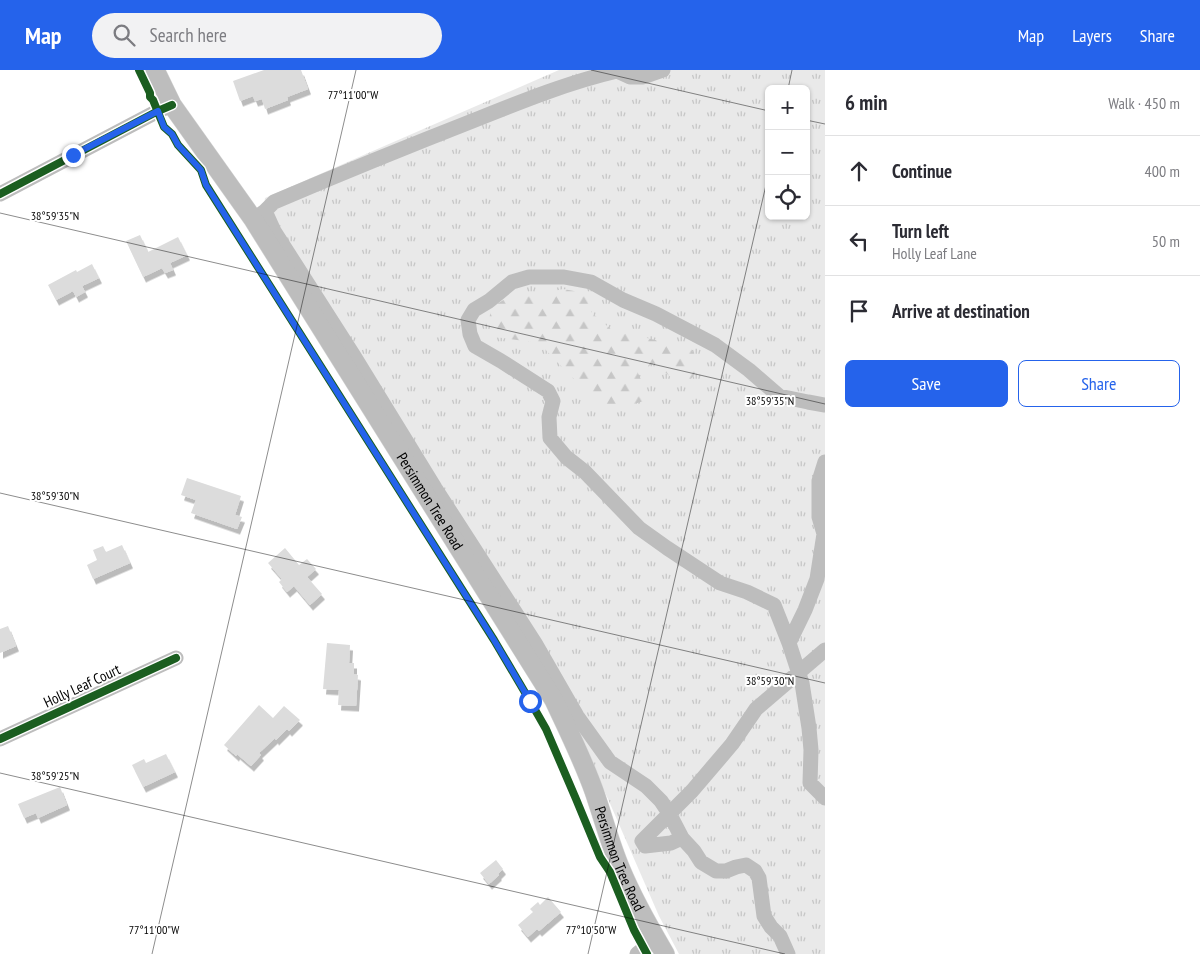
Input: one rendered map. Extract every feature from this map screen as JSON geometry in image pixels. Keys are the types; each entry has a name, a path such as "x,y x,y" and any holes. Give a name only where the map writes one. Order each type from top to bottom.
{"main road":[{"name":"Persimmon Tree Road","path":"155,70 172,105 259,215 554,700 573,739 594,790 621,872 660,947"}],"street":[{"path":"663,70 643,77 630,77 617,71 576,82 437,135 274,202 259,215 274,231 354,356 434,488 535,643 577,716 610,762 646,786 661,801 682,838 701,862 716,871 726,871 736,866 746,865 755,871 758,878 764,916 780,936 788,954"},
{"path":"0,194 172,105"},
{"path":"825,405 779,396 749,370 715,346 656,314 623,300 592,282 564,277 529,278 512,282 489,301 474,310 468,320 470,334 475,346 548,391 553,401 549,417 550,438 566,458 586,472 639,528 720,583 747,592 774,605 802,683 809,728 810,783 825,798"},
{"path":"789,643 817,579 824,534 819,517 819,481 825,462"},
{"path":"682,838 671,843 645,846 642,841 692,790 732,744 756,709 825,650"},
{"name":"Holly Leaf Court","path":"0,739 176,658"},
{"path":"637,954 660,947"}],"green space":[{"path":"559,70 825,70 825,954 679,954 659,916 608,799 557,693 262,226 265,198"},
{"path":"563,289 585,293 592,313 613,331 691,349 701,365 691,379 676,382 655,363 637,371 650,399 631,405 601,407 539,343 495,337 488,323 492,307 510,296 532,296"}],"building":[{"path":"264,70 301,70 308,89 287,97 288,100 265,109 262,99 255,101 253,96 240,101 233,81"},
{"path":"140,235 148,252 178,237 187,255 170,263 173,270 165,273 162,268 143,277 126,241"},
{"path":"92,264 99,278 82,286 85,292 76,297 73,291 56,300 48,285"},
{"path":"187,478 241,496 235,515 242,517 237,529 191,513 196,500 181,495"},
{"path":"122,545 130,563 93,579 87,565 97,560 93,550 103,546 106,552"},
{"path":"285,548 299,565 307,559 316,569 307,577 322,594 310,605 294,586 287,592 279,582 282,579 268,563"},
{"path":"8,626 16,646 0,653 0,629"},
{"path":"327,643 350,645 349,663 354,663 354,674 358,675 356,706 338,705 339,690 323,689"},
{"path":"259,705 273,718 284,706 300,720 289,731 287,729 259,753 261,755 251,766 224,745"},
{"path":"166,754 175,772 143,787 132,765 144,759 146,763"},
{"path":"60,787 67,805 38,818 36,813 24,818 18,804"},
{"path":"496,860 503,869 489,884 480,873"},
{"path":"548,897 561,912 539,931 537,929 528,937 518,925 533,912 530,909 538,902 540,905"}],"cycle path":[{"path":"139,70 164,127 201,170 206,185 494,640 530,701 546,729 600,857 610,872 634,930 647,954"},
{"path":"0,194 172,105"},
{"path":"0,739 176,658"}],"route":[{"path":"73,155 158,111 166,130 172,134 178,145 201,170 206,185 254,263 494,640 530,701"}]}
